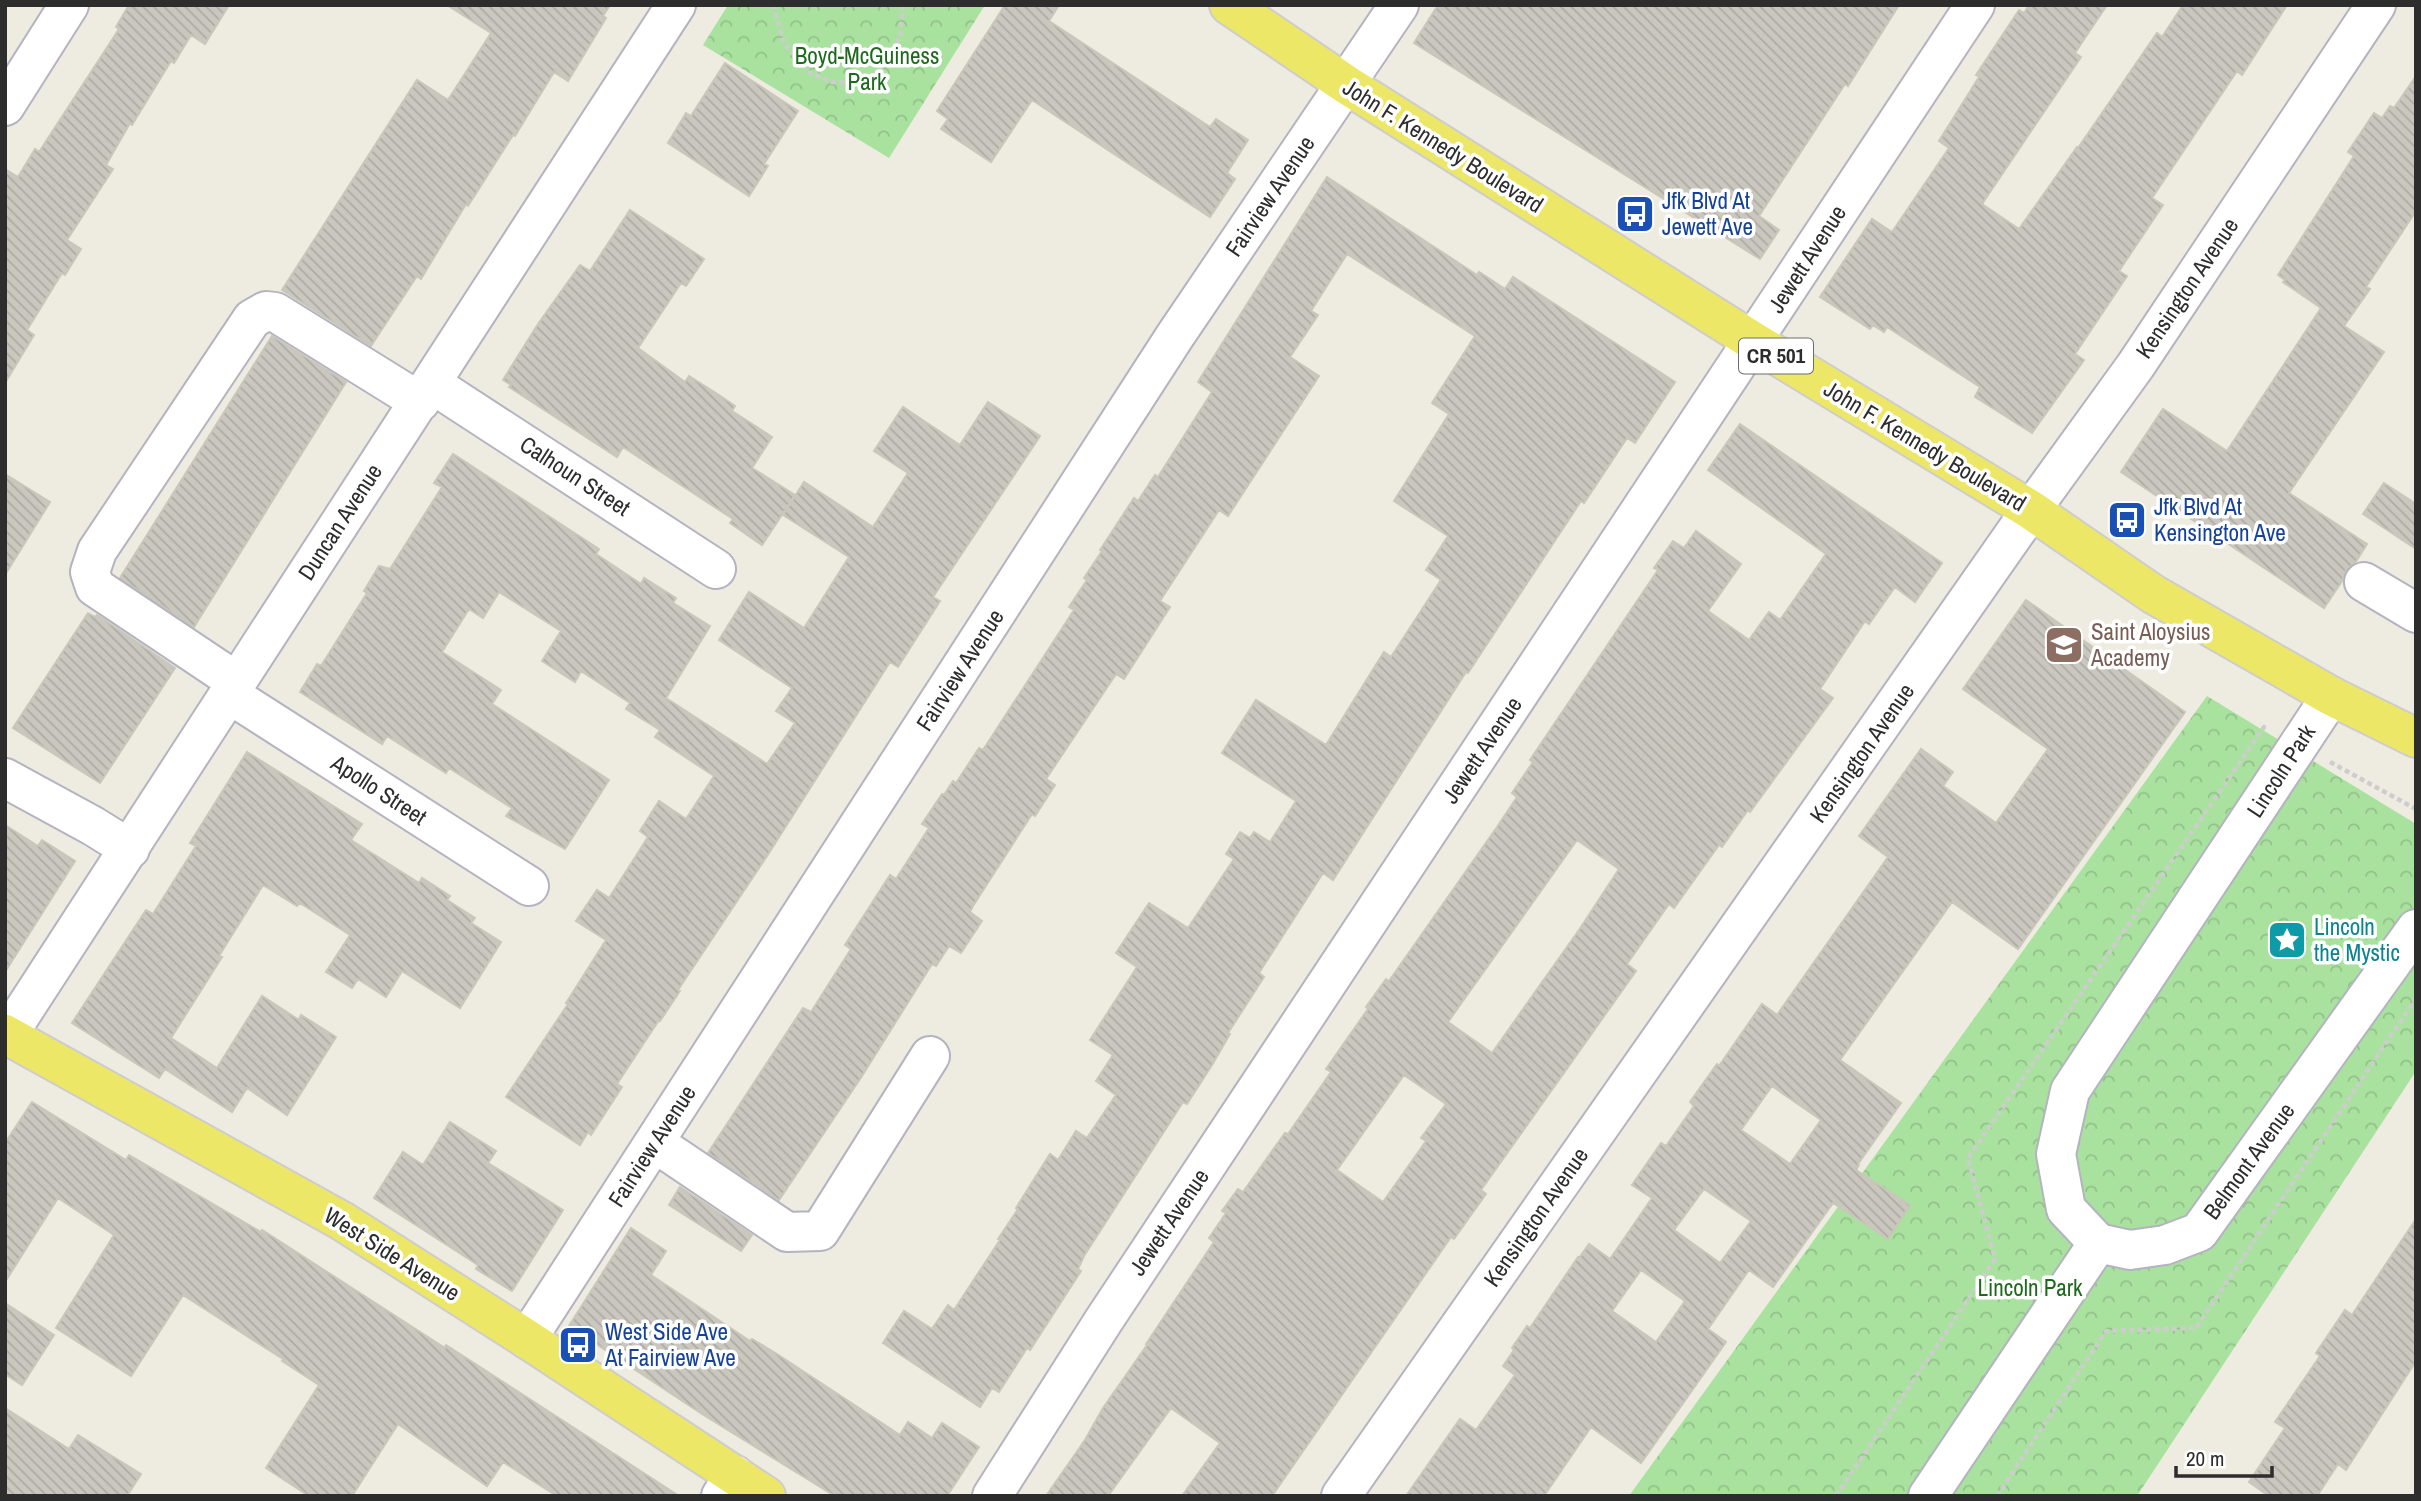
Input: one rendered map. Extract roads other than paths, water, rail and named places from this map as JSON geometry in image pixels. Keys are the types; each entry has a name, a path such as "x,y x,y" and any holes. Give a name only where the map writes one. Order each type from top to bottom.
{"main road":[{"name":"John F. Kennedy Boulevard","path":"1228,5 1347,85 1753,341 2031,510 2153,594 2331,696 2416,738"},
{"name":"West Side Avenue","path":"6,1036 342,1222 527,1339 741,1489"}],"street":[{"path":"5,106 69,5"},
{"name":"Duncan Avenue","path":"6,1036 676,5"},
{"name":"Fairview Avenue","path":"527,1339 1175,336 1399,5"},
{"name":"Jewett Avenue","path":"992,1496 1104,1320 1975,5"},
{"name":"Kensington Avenue","path":"1341,1496 2031,510 2136,365 2376,5"},
{"name":"Calhoun Street","path":"233,688 95,587 90,572 97,551 252,319 266,311 275,312 426,393 716,569"},
{"path":"2364,582 2416,613"},
{"name":"Apollo Street","path":"233,688 528,886"},
{"name":"Lincoln Park","path":"2098,1243 2066,1209 2056,1154 2070,1091 2331,696"},
{"path":"5,778 130,849"},
{"name":"Belmont Avenue","path":"2098,1243 2130,1250 2165,1244 2199,1232 2416,929"},
{"path":"655,1143 787,1232 820,1231 930,1056"},
{"path":"1928,1496 2098,1243"}],"place":[{"name":"Jfk Blvd At Jewett Ave","path":"1635,214"},
{"name":"Jfk Blvd At Kensington Ave","path":"2127,520"},
{"name":"Saint Aloysius Academy","path":"2064,645"},
{"name":"Lincoln the Mystic","path":"2287,940"},
{"name":"West Side Ave At Fairview Ave","path":"578,1345"}],"park label":[{"name":"Boyd-McGuiness Park","path":"867,69"}]}
